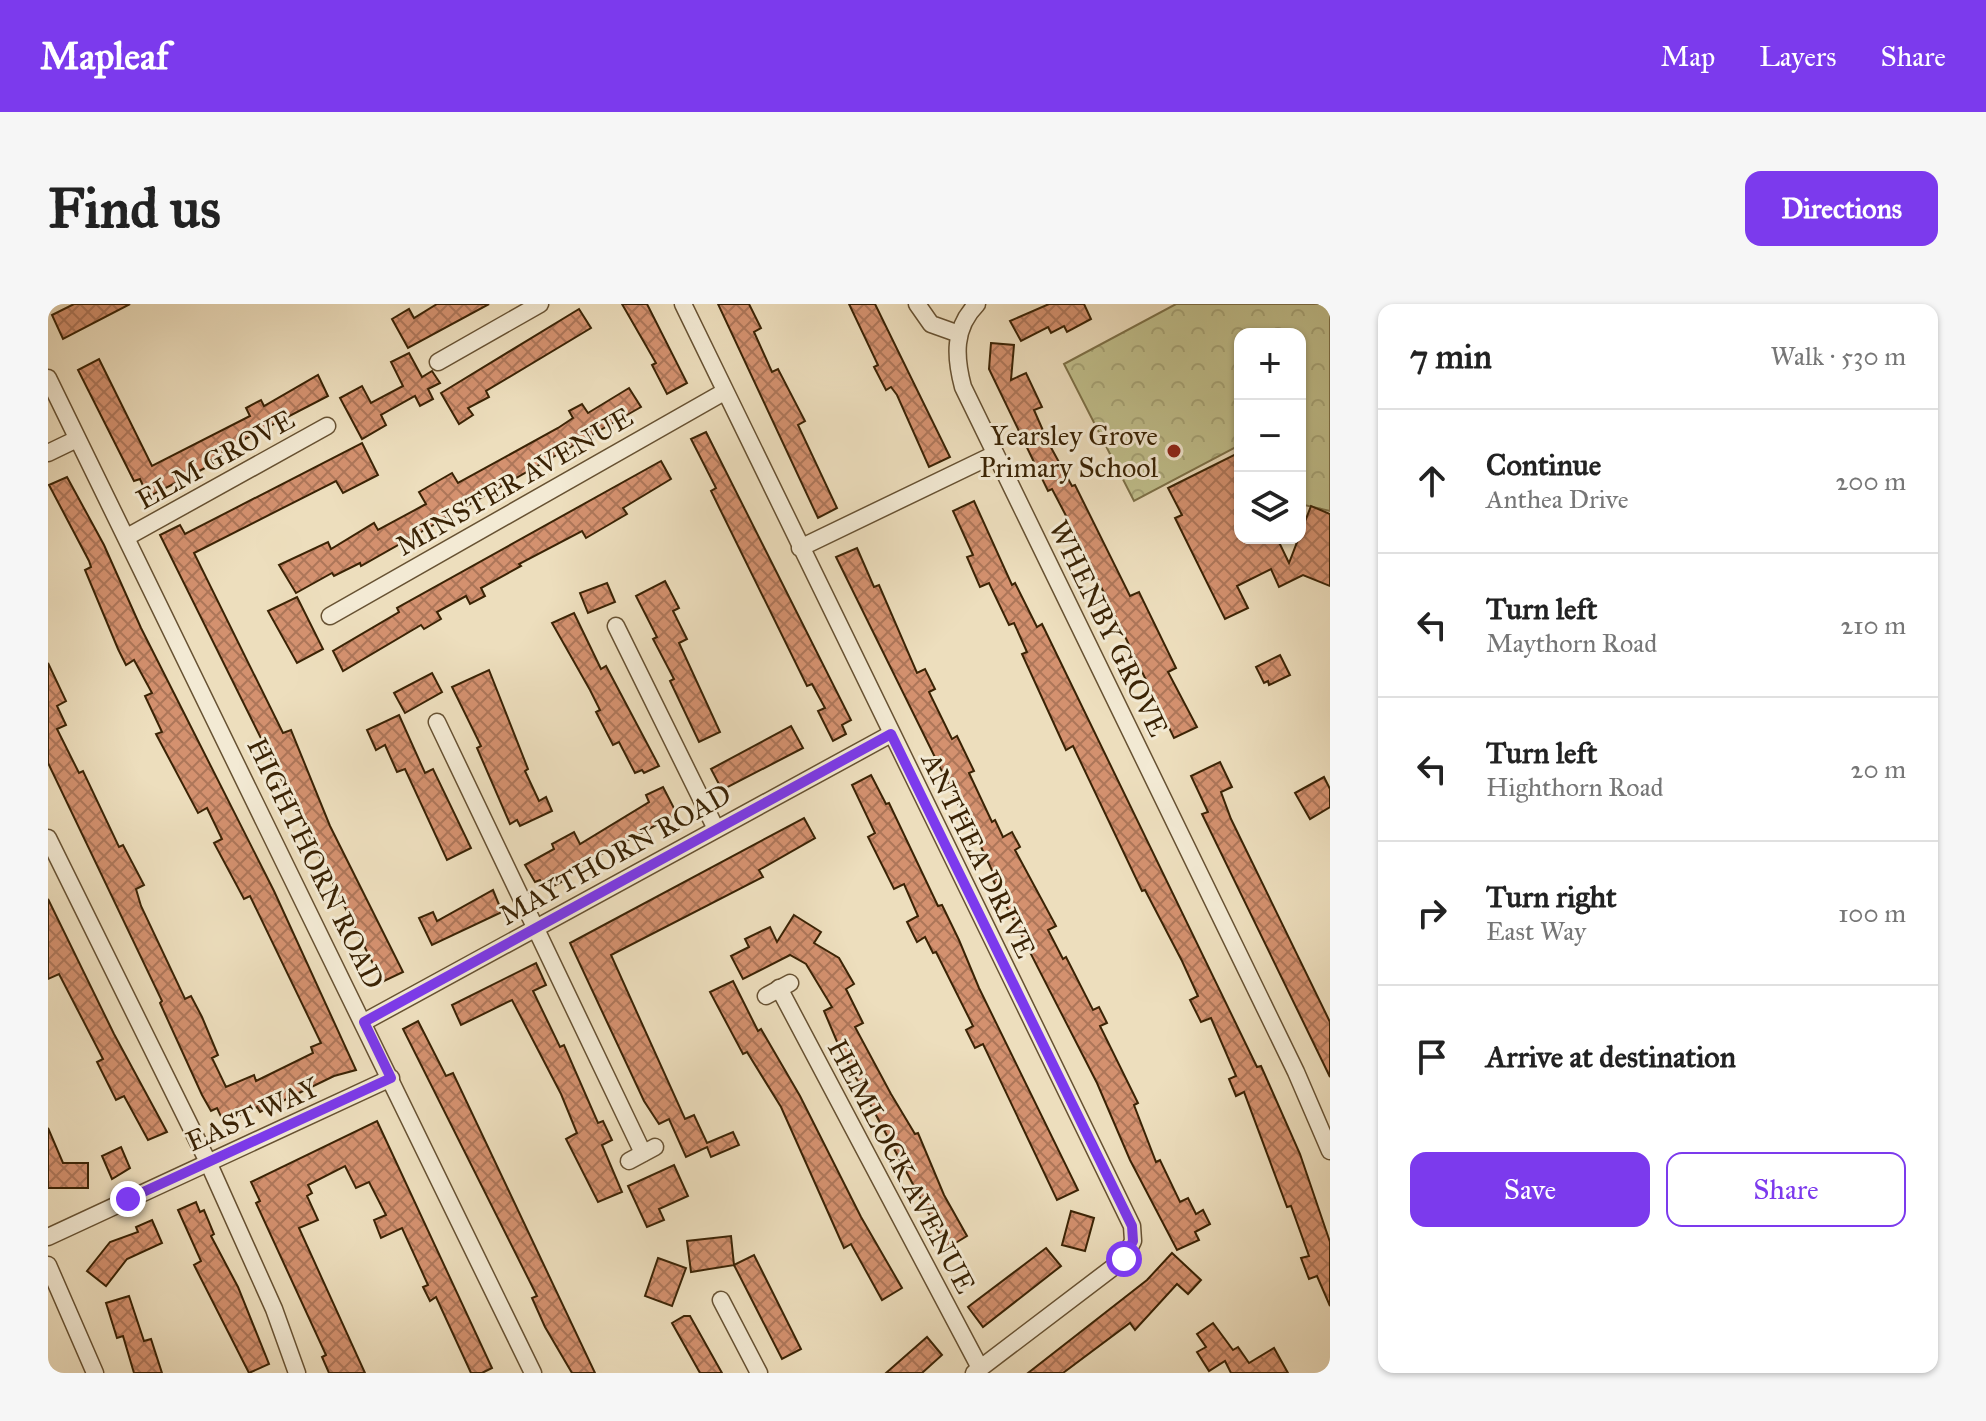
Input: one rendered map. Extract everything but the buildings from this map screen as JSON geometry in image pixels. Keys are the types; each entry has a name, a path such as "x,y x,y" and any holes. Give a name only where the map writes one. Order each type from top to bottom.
{"street":[{"path":"438,363 540,304"},
{"name":"ANTHEA DRIVE","path":"683,304 1132,1226 1133,1241 1124,1259 977,1371"},
{"path":"917,304 931,324 959,334 977,304"},
{"name":"WHENBY GROVE","path":"959,334 958,367 963,387 1296,1072 1330,1151"},
{"name":"HIGHTHORN ROAD","path":"48,378 533,1373"},
{"name":"MINSTER AVENUE","path":"330,616 724,392"},
{"name":"ELM GROVE","path":"127,537 328,427"},
{"path":"48,453 77,439"},
{"path":"800,548 995,454"},
{"path":"616,626 716,829"},
{"path":"437,722 642,1154"},
{"name":"MAYTHORN ROAD","path":"364,1022 891,734"},
{"path":"48,838 208,1162 274,1309 297,1373"},
{"name":"HEMLOCK AVENUE","path":"778,989 977,1371"},
{"name":"EAST WAY","path":"48,1237 391,1078"},
{"path":"48,1265 95,1373"},
{"path":"721,1300 759,1373"}],"green space":[{"path":"1176,304 1330,304 1330,511 1306,505 1306,328 1234,328 1234,448 1134,501 1064,364"}],"place":[{"name":"Yearsley Grove Primary School","path":"1174,451"}],"route":[{"path":"128,1199 391,1078 364,1022 891,734 1132,1226 1133,1241 1124,1259"}]}
